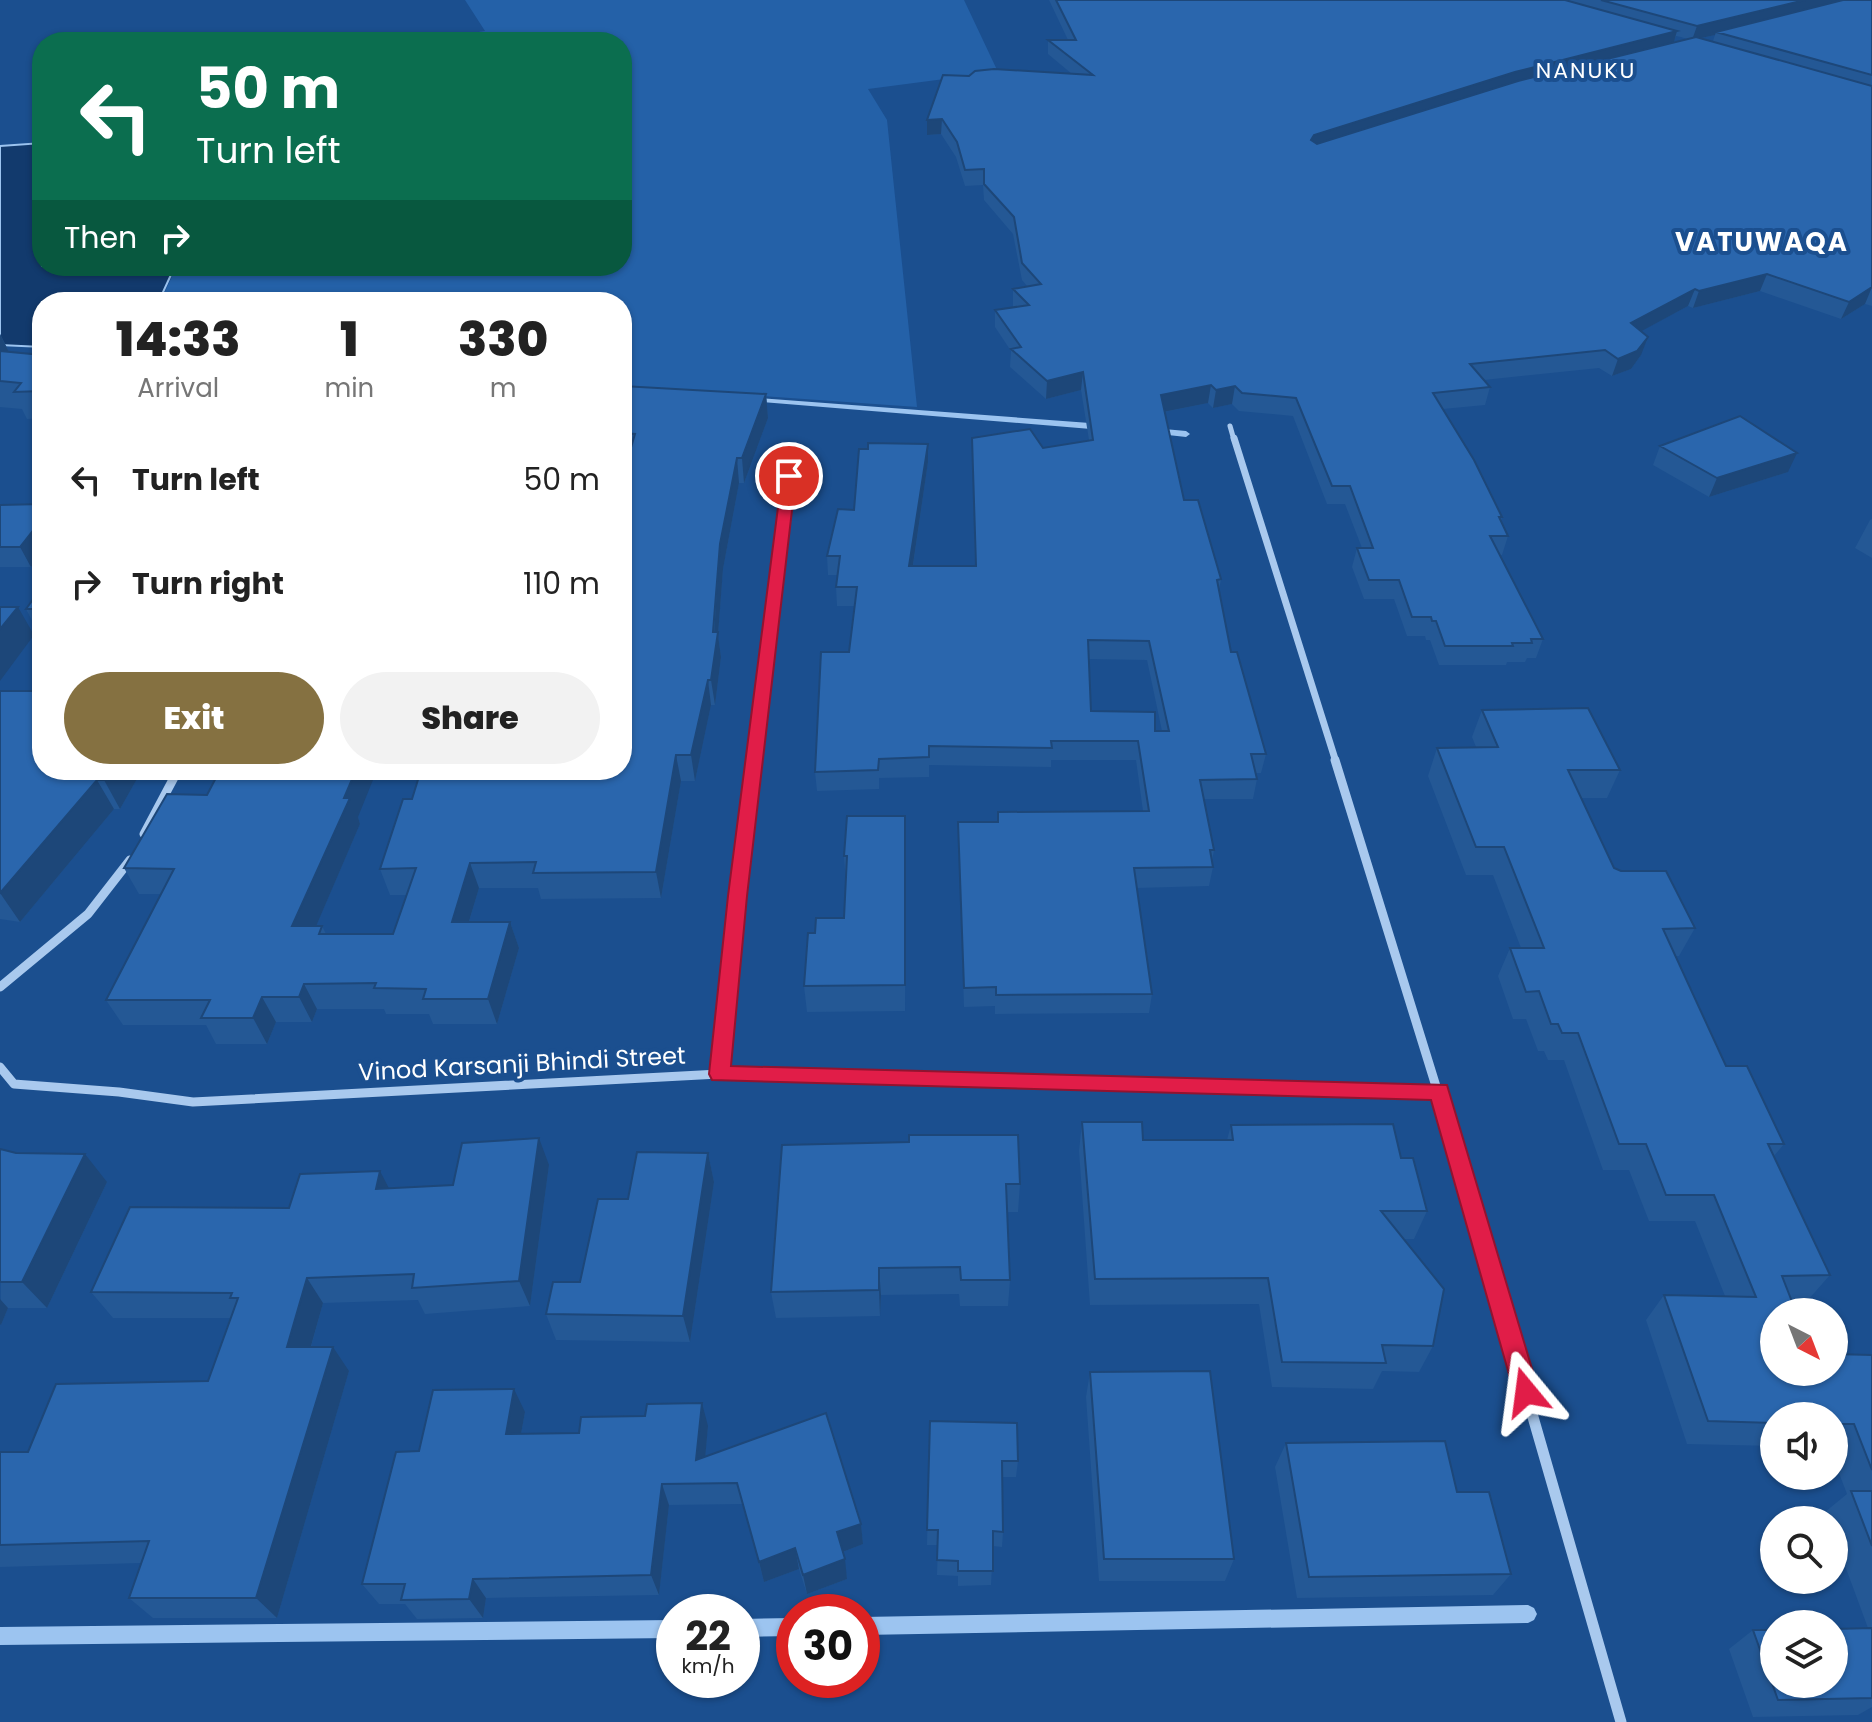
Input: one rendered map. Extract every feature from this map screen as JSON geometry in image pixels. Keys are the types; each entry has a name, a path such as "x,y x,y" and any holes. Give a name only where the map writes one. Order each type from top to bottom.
{"street":[{"path":"1230,426 1439,1091 1621,1722"},
{"path":"719,1074 737,896 789,476"},
{"path":"141,839 173,780"},
{"path":"0,987 73,928 114,887 135,851"},
{"name":"Vinod Karsanji Bhindi Street","path":"0,1067 14,1084 119,1092 193,1102 719,1074 1439,1091"}],"shaded area":[{"path":"465,0 964,0 998,72 868,89 887,120 917,407 632,387 632,292 165,292 172,276 632,276 632,32 478,32 485,31"},
{"path":"32,144 32,276 170,276 163,292 32,292 32,347 0,345 0,146"}],"building":[{"path":"1056,0 1565,0 1677,31 1515,72 1314,135 1311,140 1317,144 1518,81 1696,37 1872,86 1872,287 1849,302 1767,274 1699,291 1695,289 1631,323 1648,337 1637,351 1618,359 1605,350 1470,364 1490,387 1433,393 1474,460 1502,517 1499,517 1508,536 1490,536 1543,639 1531,639 1532,643 1512,643 1513,646 1445,646 1436,621 1432,621 1431,617 1412,617 1399,580 1369,580 1357,548 1373,548 1350,486 1332,486 1296,398 1242,393 1235,386 1216,390 1211,385 1161,395 1184,500 1198,500 1221,579 1217,580 1231,652 1237,652 1266,754 1251,754 1257,779 1200,780 1214,850 1210,850 1213,867 1134,868 1152,994 996,995 996,987 964,988 958,822 998,822 998,812 1149,811 1138,741 1051,741 1052,748 929,746 929,757 879,759 878,770 815,772 821,652 849,652 857,587 836,587 840,556 827,556 838,509 854,510 859,449 868,449 868,443 928,444 909,566 976,566 972,438 1030,429 1043,448 1093,440 1083,372 1047,381 1011,349 1021,347 995,310 1029,305 1013,289 1041,284 1022,263 1014,217 984,184 984,169 965,170 957,142 942,119 927,120 943,75 969,76 975,71 994,69 1093,75 1048,40 1076,40","holes":["1088,640 1149,641 1169,731 1155,731 1155,712 1091,711"]},
{"path":"1601,0 1805,0 1697,26"},
{"path":"1843,0 1872,0 1872,75 1716,32"},
{"path":"0,351 32,354 32,391 14,392 21,383 0,381"},
{"path":"632,387 766,394 742,458 737,458 720,544 713,632 718,632 711,680 708,680 691,755 676,755 656,872 533,873 536,862 470,863 452,922 510,922 488,999 423,999 426,989 374,988 376,983 304,984 299,997 262,997 253,1018 201,1018 210,1000 106,1000 174,869 124,868 167,794 207,795 215,780 352,780 344,798 350,798 292,926 322,926 319,934 393,934 416,868 380,869 403,799 412,799 418,780 632,780 632,444 635,434 632,434"},
{"path":"1740,416 1797,453 1717,478 1660,446"},
{"path":"32,504 32,532 20,547 0,547 0,505"},
{"path":"0,607 18,607 0,629"},
{"path":"0,691 32,691 32,780 97,780 0,893"},
{"path":"1588,708 1620,770 1568,770 1614,868 1621,871 1666,871 1695,928 1663,929 1726,1066 1747,1066 1784,1144 1768,1144 1830,1275 1782,1276 1791,1298 1760,1298 1760,1386 1848,1386 1848,1354 1872,1355 1872,1470 1854,1424 1848,1424 1848,1402 1760,1402 1760,1423 1708,1421 1664,1295 1756,1297 1714,1195 1666,1195 1646,1144 1619,1144 1578,1033 1562,1033 1558,1024 1551,1024 1539,991 1526,992 1510,948 1544,948 1504,847 1476,847 1437,748 1498,747 1482,710"},
{"path":"847,816 905,816 905,985 804,986 808,933 815,933 816,918 844,918"},
{"path":"1082,1122 1142,1122 1143,1140 1233,1140 1231,1125 1393,1124 1401,1158 1413,1158 1427,1211 1381,1211 1444,1289 1433,1346 1382,1345 1386,1363 1282,1362 1268,1278 1095,1279"},
{"path":"909,1135 1018,1135 1020,1184 1006,1184 1010,1280 961,1280 960,1267 879,1268 879,1290 771,1292 782,1145 909,1142"},
{"path":"539,1138 519,1281 412,1288 414,1274 307,1278 287,1347 333,1347 256,1598 129,1598 149,1541 0,1545 0,1452 28,1452 56,1384 208,1381 238,1298 230,1298 232,1293 91,1292 130,1207 289,1208 300,1174 380,1171 376,1189 453,1185 462,1143"},
{"path":"0,1149 16,1153 85,1154 22,1282 0,1282"},
{"path":"637,1152 708,1153 683,1316 546,1314 553,1282 580,1282 598,1199 628,1199"},
{"path":"1210,1371 1234,1559 1104,1559 1090,1372"},
{"path":"514,1389 506,1434 579,1433 581,1417 645,1416 647,1404 702,1403 696,1460 826,1413 861,1524 837,1532 845,1559 803,1575 795,1548 759,1562 737,1483 662,1484 651,1575 473,1579 469,1599 401,1600 405,1584 362,1584 396,1452 419,1451 433,1390"},
{"path":"930,1421 1017,1423 1018,1461 1002,1461 1003,1532 993,1531 993,1571 958,1571 958,1561 937,1560 938,1530 927,1530"},
{"path":"1445,1441 1457,1492 1489,1492 1511,1574 1309,1577 1286,1443"},
{"path":"1851,1491 1872,1491 1872,1546"},
{"path":"1872,1628 1872,1698 1778,1700 1848,1698 1848,1629"},
{"path":"1753,1630 1760,1630 1760,1650"}],"waterway":[{"path":"750,399 1103,427"},
{"path":"1153,431 1186,434"},
{"path":"880,1626 1528,1614"},
{"path":"760,1628 776,1627"},
{"path":"0,1636 656,1629"}],"district":[{"name":"NANUKU","path":"1586,70"},
{"name":"VATUWAQA","path":"1762,242"}],"route":[{"path":"789,476 737,896 719,1074 1439,1091 1526,1392"}]}
